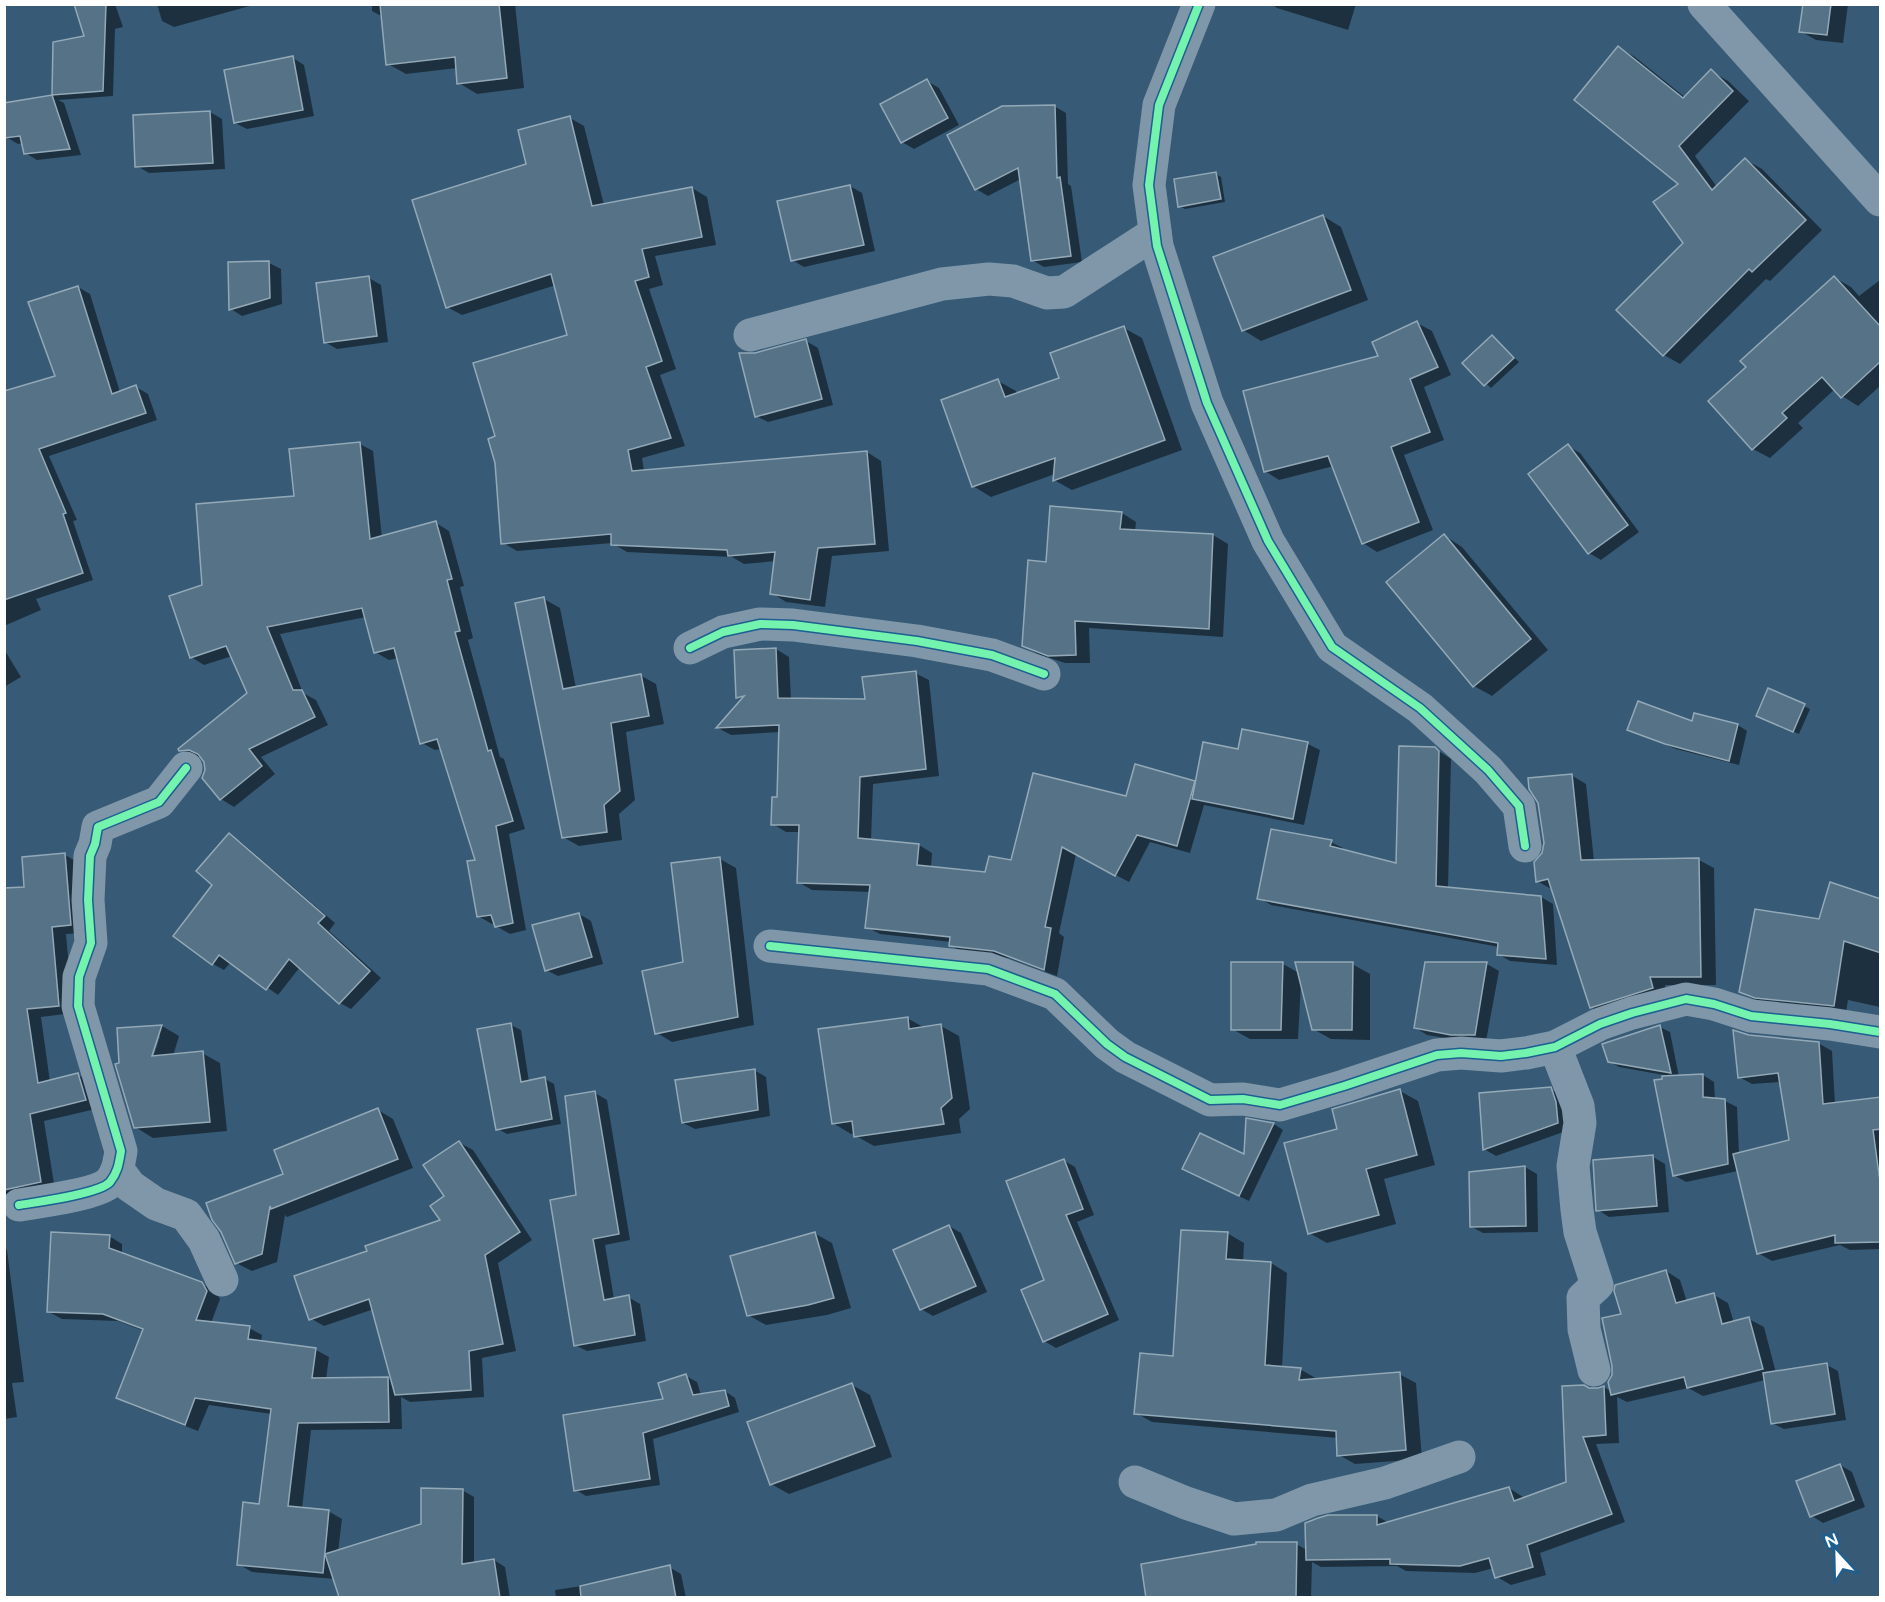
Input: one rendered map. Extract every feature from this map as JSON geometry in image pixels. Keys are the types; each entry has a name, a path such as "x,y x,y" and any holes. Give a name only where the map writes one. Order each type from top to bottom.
{"street":[{"path":"1199,4 1159,105 1149,185 1157,246 1207,402 1268,541 1332,647 1420,708 1488,770 1519,806 1525,846"},
{"path":"1704,4 1881,200"},
{"path":"750,335 942,284 988,279 1005,280 1047,293 1064,292 1155,233"},
{"path":"690,648 723,632 760,624 793,625 992,655 1044,674"},
{"path":"19,1205 89,1191 108,1184 118,1170 121,1151 78,1006 80,977 91,943 88,900 90,856 98,827 159,802 186,768"},
{"path":"770,946 988,969 1055,994 1107,1044 1125,1058 1210,1100 1243,1099 1280,1105 1437,1055 1461,1053 1501,1056 1555,1047 1600,1024 1686,999 1714,1004 1751,1016 1881,1032"},
{"path":"1555,1047 1578,1106 1580,1122 1573,1166 1580,1232 1597,1285 1583,1298 1584,1329 1594,1370"},
{"path":"118,1170 130,1185 156,1204 186,1215 204,1240 222,1280"},
{"path":"1135,1482 1186,1503 1234,1519 1276,1515 1312,1500 1385,1484 1459,1457"}],"building":[{"path":"74,4 106,4 103,91 52,95 53,42 84,36"},
{"path":"380,4 499,4 507,78 457,84 455,57 386,65"},
{"path":"1803,4 1831,4 1827,35 1799,32"},
{"path":"1618,46 1683,98 1711,69 1733,91 1679,146 1712,190 1745,158 1806,220 1752,272 1749,269 1663,356 1616,310 1683,243 1653,202 1678,184 1574,100"},
{"path":"293,56 303,110 234,123 224,70"},
{"path":"927,79 948,118 901,143 880,104"},
{"path":"52,95 70,149 24,154 20,136 4,138 4,103"},
{"path":"1055,105 1057,178 1060,177 1071,256 1031,261 1018,168 975,190 947,135 1002,106"},
{"path":"210,111 213,163 135,167 133,115"},
{"path":"570,116 592,206 692,187 702,237 642,249 649,277 635,281 662,361 646,367 671,438 628,450 632,471 867,451 875,544 818,548 810,600 770,594 775,552 728,556 727,550 611,545 611,534 501,544 495,463 488,439 495,436 473,363 567,335 551,274 446,308 412,200 526,164 518,130"},
{"path":"1216,172 1221,199 1178,207 1174,179"},
{"path":"850,185 864,245 791,261 777,201"},
{"path":"1323,215 1351,290 1242,331 1213,257"},
{"path":"269,261 270,298 229,310 228,262"},
{"path":"369,276 377,336 324,343 316,283"},
{"path":"1834,276 1881,327 1881,361 1841,398 1822,377 1782,413 1787,418 1752,450 1708,401 1746,367 1740,361"},
{"path":"78,286 112,394 136,385 146,413 39,449 66,513 63,514 83,573 4,600 4,391 55,376 28,302"},
{"path":"1417,321 1438,367 1410,379 1430,432 1391,447 1419,522 1362,544 1328,456 1264,472 1243,391 1378,356 1372,342"},
{"path":"1124,326 1165,440 1053,481 1055,458 972,487 941,400 998,379 1005,397 1059,378 1050,353"},
{"path":"1492,335 1514,358 1484,386 1462,363"},
{"path":"806,339 822,399 755,417 739,353 755,353"},
{"path":"360,442 370,539 436,521 452,579 447,580 460,631 455,632 488,751 491,750 513,821 496,826 513,923 495,927 491,915 477,917 467,861 475,860 437,739 420,744 394,648 374,653 362,608 267,627 293,690 302,690 315,717 249,749 262,766 220,800 202,778 205,770 204,762 198,754 178,749 247,693 226,646 190,658 169,596 202,585 196,504 294,496 289,449"},
{"path":"1568,444 1628,525 1588,554 1528,474"},
{"path":"1050,506 1122,512 1120,529 1213,534 1209,629 1075,621 1076,655 1048,656 1022,646 1028,560 1046,562"},
{"path":"1444,534 1531,639 1473,687 1386,582"},
{"path":"544,597 563,689 641,674 649,716 611,723 620,791 604,805 607,832 562,838 515,603"},
{"path":"776,648 778,698 865,699 862,677 916,671 926,769 860,777 858,838 919,844 917,865 985,872 989,856 1011,860 1033,773 1126,796 1135,764 1195,781 1177,846 1137,835 1115,876 1062,847 1045,927 1051,928 1044,970 994,951 949,946 950,937 865,928 870,885 797,883 799,825 771,825 772,797 777,797 779,725 716,728 744,696 736,698 734,650"},
{"path":"1768,688 1805,704 1793,732 1756,716"},
{"path":"1638,701 1692,721 1694,713 1738,724 1729,761 1665,744 1627,730"},
{"path":"1242,729 1308,742 1293,819 1192,799 1203,742 1238,749"},
{"path":"1399,746 1435,747 1439,751 1436,886 1541,896 1546,959 1497,955 1498,943 1257,899 1271,829 1332,840 1330,846 1396,863"},
{"path":"1572,774 1581,860 1699,858 1701,977 1650,977 1653,988 1590,1008 1548,879 1536,882 1534,862 1542,853 1544,843 1538,803 1529,789 1528,778"},
{"path":"229,833 325,916 318,923 370,971 339,1004 289,959 266,990 219,955 212,965 173,936 212,885 196,871"},
{"path":"65,853 71,925 52,927 59,1006 27,1009 38,1083 78,1073 86,1100 30,1114 41,1182 4,1190 4,888 24,887 22,857"},
{"path":"720,857 738,1017 655,1034 642,971 683,962 671,863"},
{"path":"1830,882 1881,899 1881,953 1844,941 1834,1006 1755,998 1739,992 1755,909 1819,919"},
{"path":"579,913 592,957 545,971 532,925"},
{"path":"1231,962 1283,962 1281,1030 1231,1030"},
{"path":"1295,962 1353,962 1352,1030 1312,1030"},
{"path":"1425,962 1487,962 1475,1035 1451,1035 1414,1028"},
{"path":"908,1017 909,1029 941,1024 952,1098 941,1108 944,1124 854,1137 852,1121 832,1124 818,1029"},
{"path":"511,1023 521,1082 545,1077 552,1119 496,1130 477,1029"},
{"path":"162,1025 152,1056 203,1051 210,1122 134,1128 115,1064 119,1063 117,1028"},
{"path":"1660,1025 1671,1073 1608,1062 1602,1044"},
{"path":"1733,1030 1749,1035 1819,1042 1823,1104 1881,1097 1881,1129 1873,1130 1881,1189 1881,1242 1835,1243 1835,1235 1757,1254 1733,1154 1789,1140 1778,1073 1738,1078"},
{"path":"755,1069 758,1110 682,1123 675,1080"},
{"path":"1703,1074 1703,1097 1725,1099 1728,1164 1673,1176 1654,1080 1662,1079 1662,1076"},
{"path":"1551,1087 1556,1102 1558,1123 1483,1150 1479,1093"},
{"path":"1400,1089 1417,1155 1366,1169 1379,1215 1308,1234 1284,1143 1337,1129 1332,1109"},
{"path":"595,1091 619,1234 593,1239 604,1300 629,1295 635,1335 574,1346 550,1200 576,1195 565,1096"},
{"path":"378,1108 398,1159 271,1209 270,1206 262,1254 235,1264 221,1232 212,1220 206,1203 283,1174 274,1150"},
{"path":"1246,1118 1274,1123 1239,1196 1182,1169 1200,1133 1244,1154"},
{"path":"459,1141 520,1232 485,1255 503,1344 469,1351 471,1390 395,1395 369,1299 309,1320 294,1276 367,1251 365,1246 440,1220 430,1206 444,1196 423,1165"},
{"path":"1653,1155 1657,1206 1596,1211 1593,1160"},
{"path":"1064,1159 1083,1209 1066,1215 1108,1314 1043,1342 1021,1290 1044,1280 1006,1181"},
{"path":"1525,1166 1526,1226 1470,1227 1469,1172"},
{"path":"949,1225 976,1286 920,1310 893,1250"},
{"path":"1181,1230 1228,1232 1226,1259 1271,1262 1265,1365 1301,1368 1299,1380 1400,1372 1406,1450 1337,1456 1336,1431 1134,1414 1140,1353 1173,1356"},
{"path":"51,1232 110,1235 109,1248 202,1282 207,1291 196,1320 250,1326 248,1339 316,1348 312,1378 388,1377 389,1422 298,1423 288,1506 329,1510 323,1573 237,1565 243,1502 259,1504 271,1409 195,1398 185,1425 116,1398 143,1329 103,1314 47,1312"},
{"path":"815,1232 834,1298 747,1316 730,1256"},
{"path":"1666,1270 1676,1303 1714,1293 1722,1324 1749,1317 1763,1369 1687,1388 1684,1377 1611,1395 1608,1382 1612,1375 1612,1366 1602,1318 1621,1314 1614,1291 1615,1285"},
{"path":"1827,1363 1835,1414 1771,1424 1763,1373"},
{"path":"686,1374 693,1395 725,1390 729,1406 643,1433 650,1479 574,1491 563,1415 663,1399 658,1383"},
{"path":"852,1383 875,1446 770,1485 747,1422"},
{"path":"1584,1385 1589,1388 1604,1386 1606,1435 1583,1437 1612,1514 1527,1545 1533,1567 1495,1578 1489,1558 1460,1566 1390,1564 1390,1559 1306,1560 1305,1523 1328,1515 1377,1515 1377,1525 1509,1487 1514,1501 1566,1482 1562,1386"},
{"path":"1840,1464 1854,1500 1810,1517 1796,1481"},
{"path":"421,1488 463,1489 462,1564 494,1559 500,1598 339,1597 325,1554 421,1524"},
{"path":"1256,1542 1297,1542 1296,1598 1146,1598 1141,1564 1256,1544"},
{"path":"670,1565 676,1598 581,1598 580,1586"}],"cycle path":[{"path":"1199,4 1159,105 1149,185 1157,246 1207,403 1268,541 1332,647 1420,708 1488,770 1519,806 1525,846"},
{"path":"690,648 723,632 760,624 793,625 917,641 992,655 1044,674"},
{"path":"19,1205 94,1190 110,1182 116,1171 121,1151 78,1006 79,977 91,943 88,900 90,856 98,827 159,802 186,768"},
{"path":"770,946 988,969 1055,994 1107,1044 1125,1057 1210,1100 1243,1099 1280,1105 1437,1055 1461,1053 1501,1056 1555,1047 1600,1024 1686,999 1714,1004 1751,1016 1880,1032"}]}
